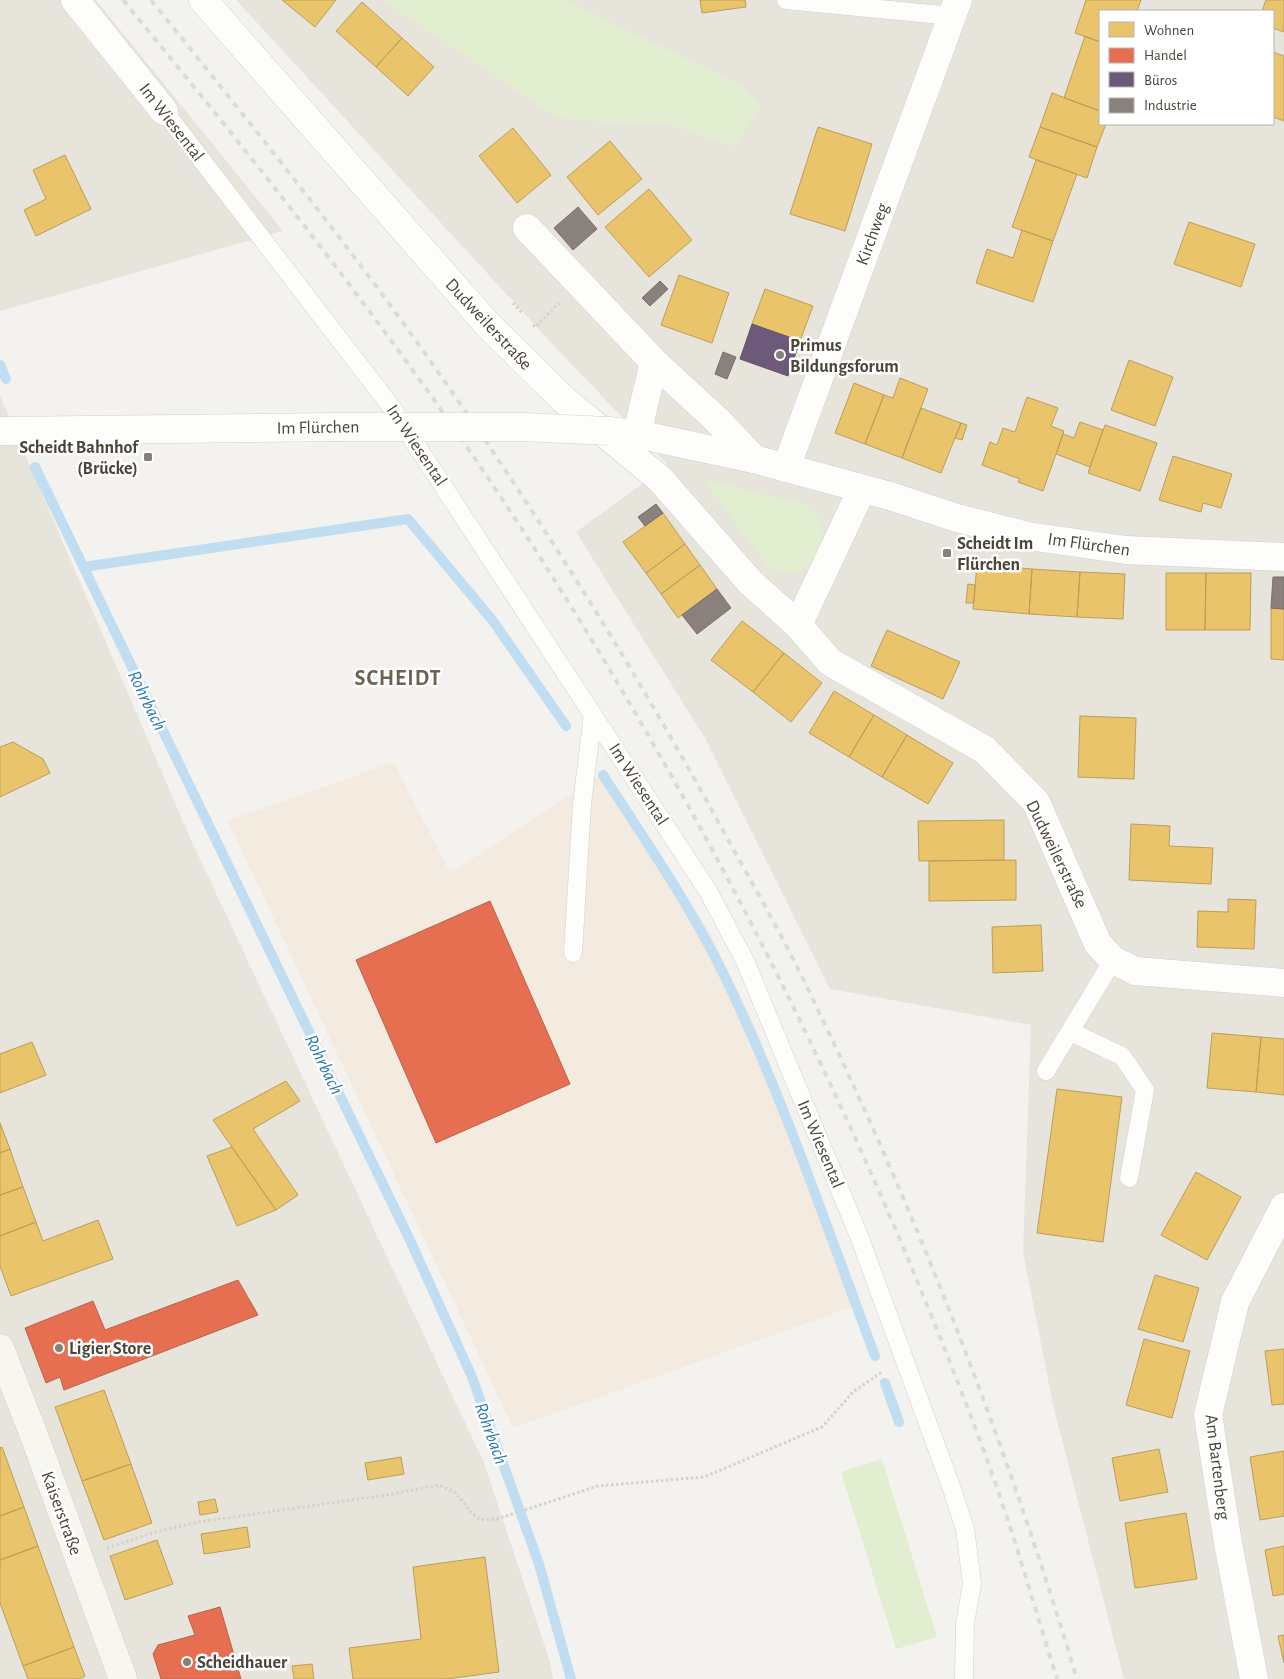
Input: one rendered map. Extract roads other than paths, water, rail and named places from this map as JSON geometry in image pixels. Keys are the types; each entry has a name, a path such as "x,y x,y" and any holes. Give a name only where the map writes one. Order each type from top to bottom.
{"main road":[{"name":"Kaiserstraße","path":"0,1348 122,1679"}],"street":[{"name":"Im Wiesental","path":"75,0 164,111"},
{"name":"Dudweilerstraße","path":"203,0 518,356 562,399 660,479 750,582 798,625 830,662 985,750 1036,802 1098,944 1113,960 1135,971 1284,983"},
{"name":"Kirchweg","path":"786,468 955,8"},
{"path":"527,228 654,362 717,420 754,459"},
{"path":"636,434 654,362"},
{"name":"Im Flürchen","path":"0,431 335,426 524,427 608,431 636,434 754,459 957,518 1028,536 1126,550 1284,557"},
{"path":"798,625 862,489"},
{"name":"Am Bartenberg","path":"1254,1679 1228,1543 1208,1415 1235,1302 1284,1207"}],"lane":[{"path":"786,0 955,8"},
{"name":"Im Wiesental","path":"164,111 392,408 708,891 745,961 860,1236 965,1530 972,1583 965,1624 964,1678"},
{"path":"572,953 582,804 593,714"},
{"path":"1046,1071 1113,960"},
{"path":"1071,1032 1122,1056 1146,1090 1129,1178"}],"waterway":[{"name":"Rohrbach","path":"0,365 6,379"},
{"name":"Rohrbach","path":"35,467 409,1238 472,1377 539,1564 571,1679"},
{"path":"83,567 408,519 493,621 566,726"},
{"path":"603,775 666,872 696,922 723,973 785,1114 875,1356"},
{"path":"885,1383 899,1422"}],"railway":[{"path":"123,0 277,190 376,320 471,452 585,629 651,740 714,852 773,966 829,1082 882,1199 932,1317 1000,1498 1057,1679"},
{"path":"151,0 343,242 452,392 563,559 633,673 700,788 798,968 893,1173 961,1339 992,1423 1022,1508 1077,1679"}],"place":[{"name":"Primus Bildungsforum","path":"780,355"},
{"name":"Scheidt Bahnhof (Brücke)","path":"148,457"},
{"name":"Scheidt Im Flürchen","path":"947,553"},
{"name":"Ligier Store","path":"59,1348"},
{"name":"Scheidhauer","path":"187,1662"}],"district":[{"name":"SCHEIDT","path":"398,677"}]}
